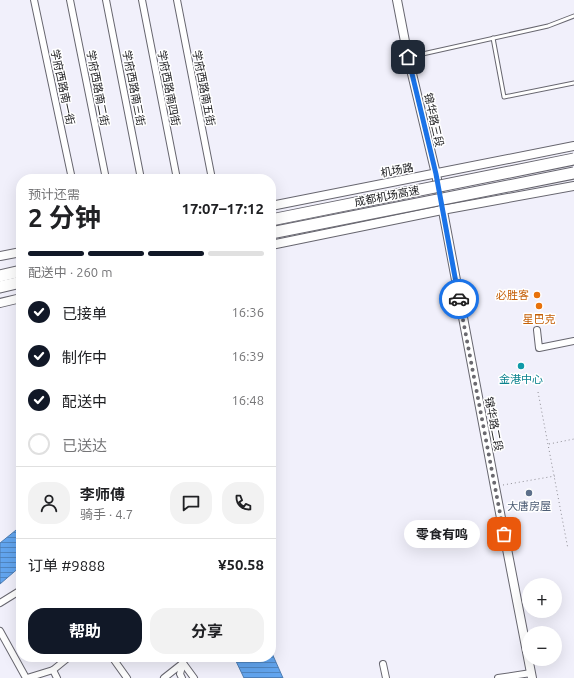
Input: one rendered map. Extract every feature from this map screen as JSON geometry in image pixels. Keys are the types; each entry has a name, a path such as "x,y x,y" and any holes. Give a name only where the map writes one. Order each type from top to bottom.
{"highway":[{"name":"成都机场高速","path":"276,219 574,159"},
{"name":"成都机场高速","path":"276,232 574,173"},
{"path":"0,276 16,272"},
{"path":"0,287 16,283"}],"main road":[{"name":"锦华路三段","path":"397,0 408,57 436,174"},
{"name":"机场路","path":"276,205 574,146"},
{"name":"锦华路二段","path":"436,174 532,675"},
{"path":"276,244 442,210 574,186"},
{"path":"0,256 16,253"},
{"path":"0,303 16,299"}],"street":[{"name":"学府西路南一街","path":"34,0 71,174"},
{"name":"学府西路南二街","path":"70,0 105,174"},
{"name":"学府西路南三街","path":"106,0 140,174"},
{"name":"学府西路南四街","path":"142,0 175,174"},
{"name":"学府西路南五街","path":"177,0 211,174"},
{"path":"537,330 539,348 574,342"},
{"path":"0,603 16,593"},
{"path":"0,632 16,660"},
{"path":"17,662 26,678 53,670 63,662"},
{"path":"116,662 127,678"},
{"path":"164,678 179,662"},
{"path":"181,662 180,674 182,678"},
{"path":"182,662 194,678"},
{"path":"383,664 386,678"},
{"path":"53,670 57,678"},
{"path":"498,678 532,675"}],"lane":[{"path":"408,57 548,26 574,16"},
{"path":"493,38 504,97 574,83"}],"path":[{"path":"538,392 568,549"},
{"path":"548,444 574,439"},
{"path":"495,487 555,476"}],"water":[{"path":"16,530 16,570 0,584 0,543"},
{"path":"236,662 276,662 283,678 244,678"}],"way so far":[{"path":"459,299 504,534"}],"place":[{"name":"必胜客","path":"537,295"},
{"name":"星巴克","path":"539,306"},
{"name":"金港中心","path":"521,366"},
{"name":"大唐房屋","path":"529,493"},
{"name":"零食有鸣","path":"504,534"}],"route":[{"path":"408,57 436,174 459,299"}]}
